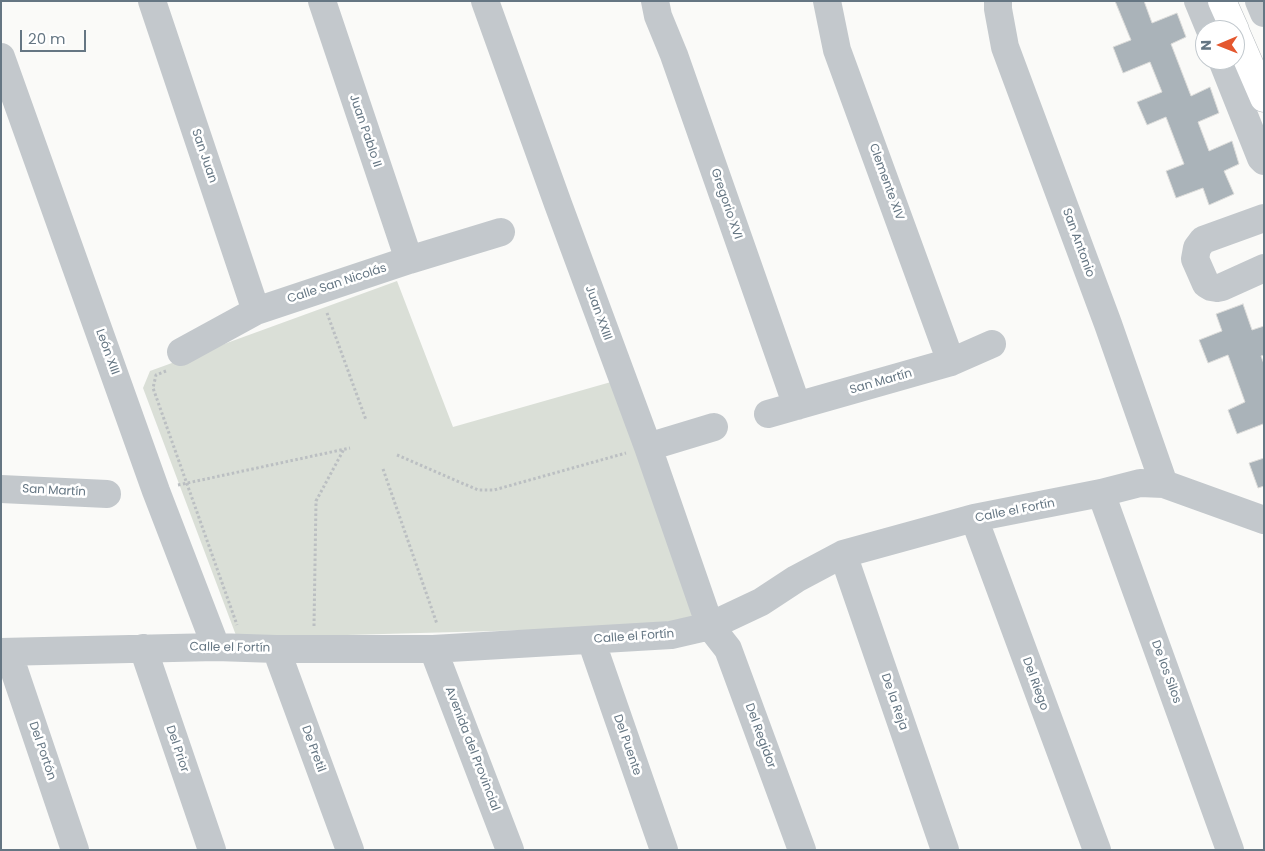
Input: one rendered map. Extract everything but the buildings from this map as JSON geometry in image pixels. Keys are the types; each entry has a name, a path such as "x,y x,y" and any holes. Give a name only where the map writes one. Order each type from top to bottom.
{"main road":[{"path":"1222,1 1230,20"},
{"path":"1245,54 1264,98"}],"street":[{"name":"San Juan","path":"152,1 256,311"},
{"name":"Juan Pablo II","path":"322,1 409,260"},
{"name":"Juan XXIII","path":"485,1 648,447 710,626"},
{"name":"Gregorio XVI","path":"654,1 797,406"},
{"name":"Clemente XIV","path":"827,1 837,50 951,362"},
{"name":"San Antonio","path":"998,1 1004,46 1108,324 1164,484"},
{"path":"1198,1 1206,20"},
{"path":"1259,1 1264,13"},
{"name":"León XIII","path":"1,57 156,491 216,647"},
{"path":"1226,70 1261,158 1264,161"},
{"path":"1264,218 1203,240 1197,248 1195,259 1206,284 1217,288 1264,268"},
{"name":"Calle San Nicolás","path":"177,360 256,311 409,260 501,232"},
{"name":"San Martín","path":"768,414 951,362 992,344"},
{"path":"648,447 714,427"},
{"name":"Calle el Fortín","path":"5,652 216,647 439,649 671,635 710,626 761,602 796,578 843,554 974,518 1101,493 1140,483 1164,484 1263,522"},
{"name":"San Martín","path":"1,489 107,494"},
{"name":"De los Silos","path":"1101,493 1230,850"},
{"name":"Del Riego","path":"974,518 1097,850"},
{"name":"De la Reja","path":"843,554 945,850"},
{"name":"Del Regidor","path":"710,626 728,649 802,850"},
{"name":"Del Puente","path":"590,640 664,850"},
{"name":"Del Prior","path":"143,648 212,850"},
{"name":"De Pretil","path":"276,649 350,850"},
{"name":"Avenida del Provincial","path":"439,649 510,850"},
{"name":"Del Portón","path":"5,652 75,850"}],"path":[{"path":"318,290 366,420"},
{"path":"177,360 156,374 153,388 239,631"},
{"path":"398,455 478,490 494,490 648,447"},
{"path":"156,491 350,448"},
{"path":"313,649 316,501 344,449"},
{"path":"383,469 438,627 439,649"}],"shaded area":[{"path":"397,281 453,427 618,380 696,619 603,628 237,638 143,388 150,371"}]}
